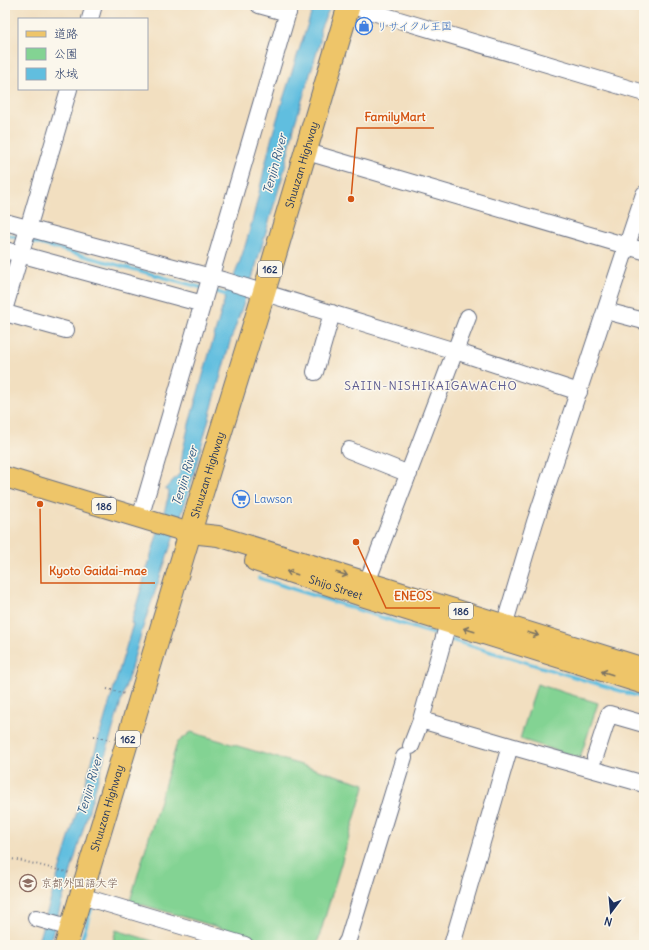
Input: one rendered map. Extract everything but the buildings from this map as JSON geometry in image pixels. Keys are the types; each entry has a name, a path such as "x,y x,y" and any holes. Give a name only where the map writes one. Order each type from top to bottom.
{"highway":[{"name":"Shuuzan Highway","path":"67,933 81,896 185,531 258,291 304,151 349,5"}],"main road":[{"name":"Shijo Street","path":"5,477 185,531 213,547 365,589 502,632 644,684"},
{"name":"Shijo Street","path":"365,589 445,633 502,632 644,668"}],"street":[{"path":"90,18 94,5"},
{"path":"149,520 204,301 215,280 289,9 260,5"},
{"path":"349,5 644,93"},
{"path":"5,307 69,90"},
{"path":"304,151 644,251"},
{"path":"502,632 535,522 644,194"},
{"path":"5,222 258,291 455,351 579,392"},
{"path":"5,250 204,301"},
{"path":"606,311 644,321"},
{"path":"5,313 66,330"},
{"path":"315,372 332,314"},
{"path":"365,589 468,317"},
{"path":"349,450 409,474"},
{"path":"345,945 348,940 407,752 421,720 445,633"},
{"path":"595,757 609,714 644,724"},
{"path":"421,720 644,784"},
{"path":"452,945 510,746"},
{"path":"81,896 245,945"},
{"path":"36,918 67,933"}],"path":[{"path":"107,688 131,695"},
{"path":"94,736 111,741"},
{"path":"5,858 76,874"}],"green space":[{"path":"537,684 598,703 580,758 520,739"},
{"path":"191,732 365,784 316,945 278,945 130,901 177,743"},
{"path":"116,930 166,945 112,945"}],"water":[{"name":"Tenjin River","path":"314,5 331,5 320,29 320,42 295,123 284,171 252,279 230,342 188,495 144,624 49,945 37,945 133,624 131,623 168,498 169,491 165,489 180,473 183,450 189,424 227,291 243,253 273,133"}],"waterway":[{"path":"5,234 21,239"},
{"path":"29,241 203,288"},
{"path":"211,290 230,296"},
{"path":"259,578 440,636"},
{"path":"448,639 644,698"},
{"path":"80,945 93,904"}],"place":[{"name":"リサイクル王国","path":"364,26"},
{"name":"FamilyMart","path":"351,199"},
{"name":"Lawson","path":"241,499"},
{"name":"Kyoto Gaidai-mae","path":"40,504"},
{"name":"ENEOS","path":"356,542"},
{"name":"京都外国語大学","path":"28,883"}],"district":[{"name":"SAIIN-NISHIKAIGAWACHO","path":"431,386"}]}
